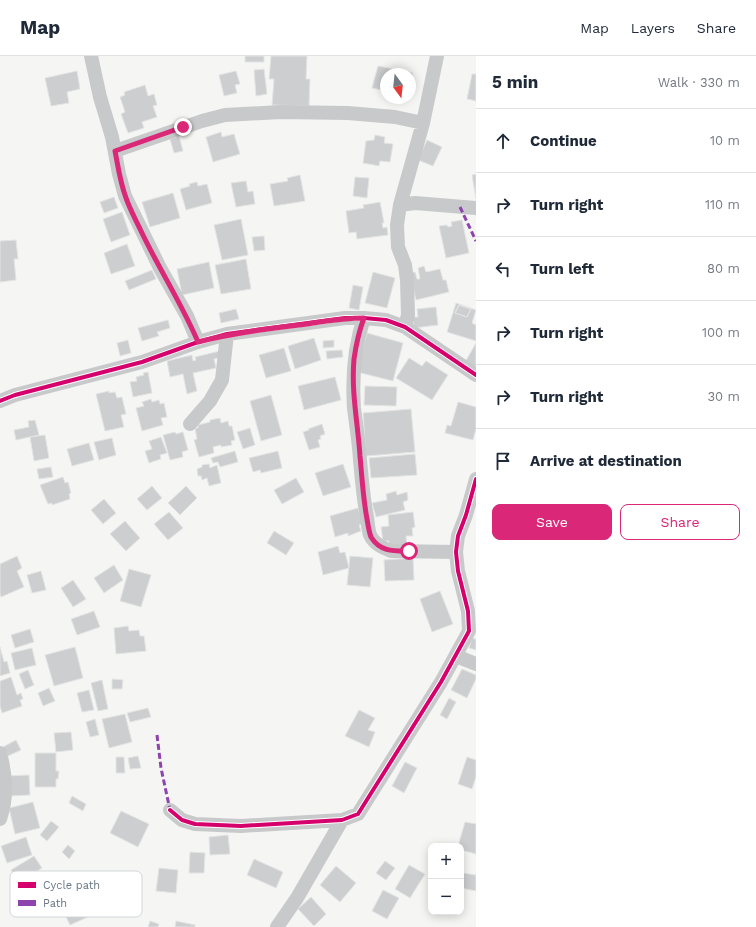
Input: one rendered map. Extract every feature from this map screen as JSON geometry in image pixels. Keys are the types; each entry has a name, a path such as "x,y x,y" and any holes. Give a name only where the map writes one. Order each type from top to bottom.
{"street":[{"path":"91,56 100,97 112,137 125,196 160,268 187,316 198,342"},
{"path":"405,327 408,315 408,302 404,265 398,246 397,225 400,205 423,123 437,56"},
{"path":"115,151 202,121 225,115 281,112 348,112 423,123"},
{"path":"400,205 415,203 476,208"},
{"path":"0,401 16,395 142,362 198,342 227,334 345,318 386,320 405,327 476,375"},
{"path":"364,318 354,360 354,409 364,502 371,536 376,544 383,549 391,551 456,552"},
{"path":"190,424 210,400 222,380 227,334"},
{"path":"170,810 182,820 195,824 248,826 342,820 358,814 456,656 469,631 468,611 458,571 456,552 458,536 476,478"},
{"path":"456,656 476,664"},
{"path":"0,753 6,786 5,803 0,819"},
{"path":"277,927 308,880 342,820"}],"building":[{"path":"245,56 264,56 264,62 245,62"},
{"path":"271,56 307,56 306,79 310,79 309,106 272,105 274,79 269,79"},
{"path":"378,66 388,68 380,68 380,90 372,88"},
{"path":"264,69 267,94 256,96 254,70"},
{"path":"77,71 80,89 67,92 69,103 51,106 45,78"},
{"path":"236,71 240,84 235,85 237,93 224,96 219,75"},
{"path":"472,74 476,74 476,101 467,99"},
{"path":"145,85 148,96 154,94 157,105 153,106 157,117 142,122 144,128 128,133 121,114 125,112 120,97 125,95 124,92"},
{"path":"221,132 222,137 234,134 240,154 213,162 206,137"},
{"path":"375,135 385,137 384,143 393,144 390,162 380,161 379,166 363,163 366,141 374,140"},
{"path":"179,136 183,151 174,153 170,139"},
{"path":"427,140 442,147 433,166 418,160"},
{"path":"476,174 476,199 472,175"},
{"path":"300,175 305,201 274,206 270,184 288,181 287,178"},
{"path":"355,177 369,178 367,198 353,196"},
{"path":"246,181 248,192 253,191 255,204 236,207 231,183"},
{"path":"197,182 198,186 207,184 212,203 186,210 180,189"},
{"path":"173,193 180,218 150,227 142,202"},
{"path":"114,197 118,208 104,213 100,202"},
{"path":"380,202 384,223 382,223 383,228 387,227 388,235 357,239 356,232 349,233 346,211 364,208 363,205"},
{"path":"122,212 130,235 111,242 103,219"},
{"path":"241,219 248,255 222,260 214,225"},
{"path":"462,220 469,253 446,258 439,226 452,226 451,222"},
{"path":"264,236 265,250 254,251 252,237"},
{"path":"16,240 18,259 14,259 16,280 0,282 0,241"},
{"path":"127,244 135,266 111,274 104,253"},
{"path":"246,259 251,289 221,294 215,265"},
{"path":"209,262 214,288 182,295 177,269"},
{"path":"424,266 426,272 440,269 443,280 446,280 449,292 416,300 410,273 415,272 417,279 420,279 418,268"},
{"path":"152,270 156,279 129,290 125,281"},
{"path":"373,272 395,278 387,308 365,303"},
{"path":"353,285 363,287 359,310 349,308"},
{"path":"456,303 476,310 472,323 476,325 476,341 447,332","holes":["459,305 471,309 467,317 455,313"]},
{"path":"459,305 471,309 467,317 455,313"},
{"path":"436,307 438,325 414,328 413,317 418,317 417,309"},
{"path":"236,309 239,319 221,323 219,313"},
{"path":"168,320 170,328 157,332 159,336 142,341 138,328"},
{"path":"367,333 403,343 393,381 357,372"},
{"path":"314,338 321,360 295,369 288,346"},
{"path":"128,340 131,353 120,356 117,343"},
{"path":"334,340 334,347 323,348 323,341"},
{"path":"476,343 476,371 464,364"},
{"path":"284,348 291,371 266,378 259,355"},
{"path":"342,350 343,357 327,359 326,351"},
{"path":"220,351 221,357 214,359 216,368 193,373 197,391 187,394 183,374 170,377 167,361 192,355 193,361 196,360 195,357"},
{"path":"409,358 422,366 426,361 448,375 432,400 396,378"},
{"path":"148,372 152,393 133,397 130,382 137,381 136,377 144,375 143,373"},
{"path":"335,377 341,400 304,410 298,386"},
{"path":"365,386 397,387 396,406 364,405"},
{"path":"109,391 109,393 115,392 117,398 122,397 126,414 121,415 124,427 105,431 96,394"},
{"path":"271,395 282,435 261,441 250,401"},
{"path":"151,399 152,402 159,400 160,404 164,403 167,417 161,418 163,425 142,431 136,408 144,406 142,402"},
{"path":"458,402 476,407 476,429 473,440 445,433 447,425 451,426"},
{"path":"411,409 415,452 366,456 363,413"},
{"path":"220,418 221,423 228,421 229,426 232,426 235,440 231,441 232,445 213,447 214,453 199,457 194,440 197,439 195,428 198,428 198,425 210,422 210,420"},
{"path":"35,420 39,435 16,440 14,430 29,427 28,421"},
{"path":"322,424 325,434 320,436 321,439 318,440 320,447 309,450 303,432"},
{"path":"250,428 255,445 243,449 237,432"},
{"path":"175,432 176,434 183,432 188,450 182,452 183,457 170,460 163,435"},
{"path":"45,435 49,458 34,461 30,437"},
{"path":"161,437 167,453 160,455 161,459 149,463 145,451 152,449 149,441"},
{"path":"112,438 116,455 99,460 94,442"},
{"path":"89,443 94,460 72,466 67,449"},
{"path":"235,451 238,462 220,467 218,462 213,463 211,458"},
{"path":"278,451 282,468 261,473 260,470 253,472 249,458"},
{"path":"415,454 417,475 371,478 369,458"},
{"path":"209,464 210,468 217,465 221,483 209,486 207,478 202,480 201,476 198,476 197,469 202,467 202,465"},
{"path":"343,464 351,487 323,496 315,473"},
{"path":"51,467 53,477 39,479 37,469"},
{"path":"63,477 65,483 68,482 71,493 69,494 70,499 52,505 52,503 48,504 40,485"},
{"path":"296,478 304,492 282,504 274,490"},
{"path":"152,486 162,498 147,510 137,499"},
{"path":"186,486 197,498 180,515 168,503"},
{"path":"396,491 397,495 407,492 408,500 403,502 405,510 376,517 372,503 387,500 386,494"},
{"path":"104,499 116,513 103,524 91,510"},
{"path":"358,508 363,524 359,525 361,531 348,536 348,533 335,537 330,516"},
{"path":"169,512 183,528 168,540 154,524"},
{"path":"413,512 415,527 412,528 413,536 406,536 407,546 389,548 389,541 383,541 381,527 389,526 388,515"},
{"path":"125,521 140,538 126,551 110,534"},
{"path":"274,531 294,543 286,555 267,543"},
{"path":"338,546 340,553 345,552 349,568 323,575 318,552"},
{"path":"17,556 22,568 17,571 24,587 1,597 0,564"},
{"path":"350,556 373,558 370,587 347,585"},
{"path":"413,558 414,580 385,581 384,560"},
{"path":"114,565 123,580 104,593 94,578"},
{"path":"129,569 151,575 141,607 120,601"},
{"path":"41,571 46,590 32,593 27,575"},
{"path":"73,580 86,599 73,607 61,588"},
{"path":"440,591 453,624 432,632 420,599"},
{"path":"94,611 100,627 77,635 71,619"},
{"path":"128,626 129,631 139,630 140,636 144,636 146,651 116,654 114,628"},
{"path":"30,629 34,642 15,648 11,635"},
{"path":"472,638 476,639 476,650 469,648"},
{"path":"0,647 4,662 7,661 10,673 0,676"},
{"path":"75,647 83,678 54,686 45,655"},
{"path":"32,648 36,665 15,670 11,653"},
{"path":"462,669 476,675 476,679 467,698 451,690"},
{"path":"28,670 34,685 25,689 19,674"},
{"path":"11,677 17,695 21,693 23,699 20,700 22,706 2,713 0,706 0,681"},
{"path":"112,679 123,680 122,689 112,689"},
{"path":"102,680 108,709 98,711 91,683"},
{"path":"49,688 55,701 43,706 38,693"},
{"path":"89,690 94,710 82,712 77,693"},
{"path":"449,698 456,702 447,719 440,715"},
{"path":"148,708 151,717 130,722 127,713"},
{"path":"359,710 375,718 368,730 375,732 369,747 345,736"},
{"path":"125,714 132,742 109,748 102,719"},
{"path":"95,719 99,735 90,737 86,722"},
{"path":"71,732 73,750 56,752 54,733"},
{"path":"16,740 21,750 8,756 3,747"},
{"path":"35,753 56,753 56,771 59,771 58,779 56,779 56,787 35,787"},
{"path":"138,756 141,768 130,769 128,758"},
{"path":"116,757 124,757 125,773 116,773"},
{"path":"467,757 476,760 476,777 472,789 458,784"},
{"path":"405,762 417,768 404,793 392,786"},
{"path":"29,775 30,795 9,796 8,776"},
{"path":"72,796 86,804 83,811 69,803"},
{"path":"33,802 40,828 15,834 9,808"},
{"path":"121,811 149,824 138,847 110,833"},
{"path":"51,821 59,827 47,841 40,835"},
{"path":"465,822 476,824 476,854 464,851 464,843 459,843"},
{"path":"228,835 230,854 210,855 209,837"},
{"path":"26,837 32,855 7,863 1,846"},
{"path":"68,845 75,851 69,859 62,852"},
{"path":"190,852 205,853 204,873 189,873"},
{"path":"34,856 42,868 37,871 11,870"},
{"path":"254,859 283,872 276,888 247,875"},
{"path":"385,861 395,868 386,880 376,873"},
{"path":"409,865 425,874 410,898 395,889"},
{"path":"336,866 356,883 340,902 320,885"},
{"path":"159,868 178,870 176,893 156,891"},
{"path":"464,873 476,875 476,891 464,889"},
{"path":"383,890 399,898 387,919 372,911"},
{"path":"311,897 326,914 314,926 298,909"},
{"path":"66,917 88,917 70,925"},
{"path":"150,921 159,924 158,927 148,927"},
{"path":"176,921 195,925 195,927 175,927"}],"marked path":[{"path":"460,207 476,241"},
{"path":"157,735 161,768 170,810"}],"cycle path":[{"path":"0,401 15,395 142,362 198,342 227,334 345,318 386,320 405,327 476,375"},
{"path":"170,810 182,820 195,824 241,826 342,820 358,814 441,682 469,631 468,611 458,571 456,552 458,536 466,515 476,479"}],"route":[{"path":"183,127 115,151 125,196 134,217 187,316 198,342 227,334 345,318 364,318 354,360 354,409 364,502 369,530 376,544 383,549 391,551 409,551"}]}
